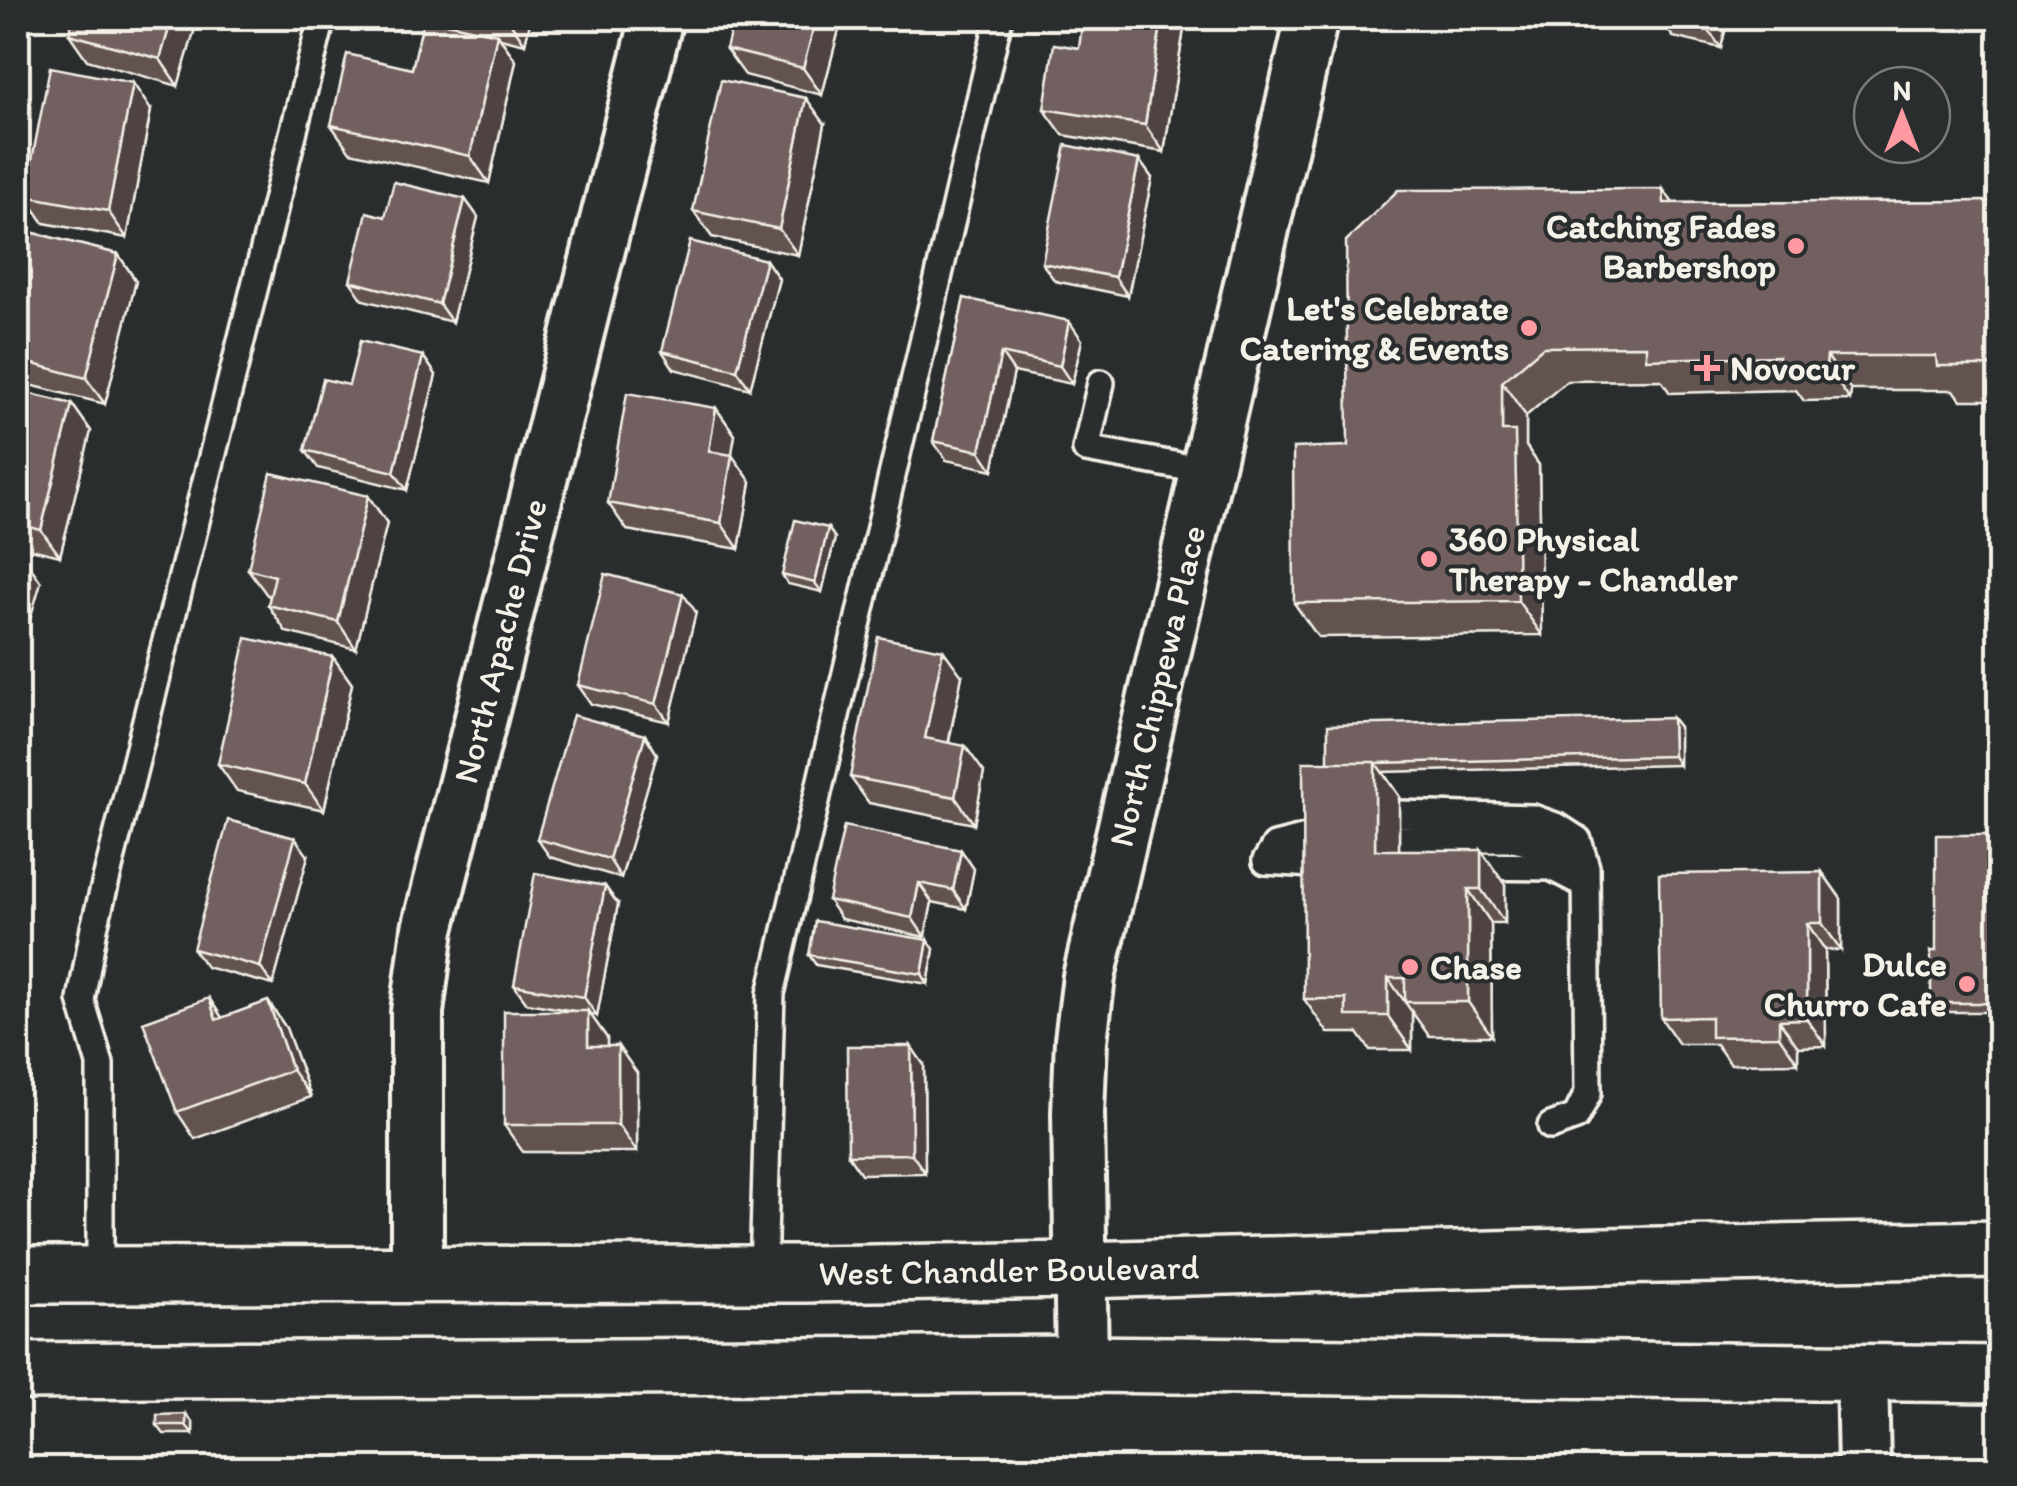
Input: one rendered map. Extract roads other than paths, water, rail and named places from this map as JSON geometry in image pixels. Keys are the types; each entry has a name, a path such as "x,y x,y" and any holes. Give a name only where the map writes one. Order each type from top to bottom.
{"main road":[{"name":"West Chandler Boulevard","path":"18,1274 1082,1270 2000,1249"},
{"path":"18,1372 1082,1364 2000,1374"}],"street":[{"name":"North Apache Drive","path":"416,1274 417,1012 428,929 657,18"},
{"name":"North Chippewa Place","path":"1082,1364 1078,1113 1089,977 1312,18"},
{"path":"1862,1372 1864,1468"}],"lane":[{"path":"100,1274 100,1064 82,1000 94,928 322,18"},
{"path":"763,1274 771,994 999,18"},
{"path":"1101,383 1086,449 1207,471"},
{"path":"1399,827 1533,818 1578,840 1586,866 1588,1093 1576,1117 1551,1126"},
{"path":"1327,826 1270,854 1327,865"},
{"path":"1437,866 1551,868 1586,884"}],"place":[{"name":"Catching Fades Barbershop","path":"1796,246"},
{"name":"Let's Celebrate Catering & Events","path":"1529,328"},
{"name":"Novocur","path":"1707,368"},
{"name":"360 Physical Therapy - Chandler","path":"1429,559"},
{"name":"Chase","path":"1410,967"},
{"name":"Dulce Churro Cafe","path":"1967,984"}]}
